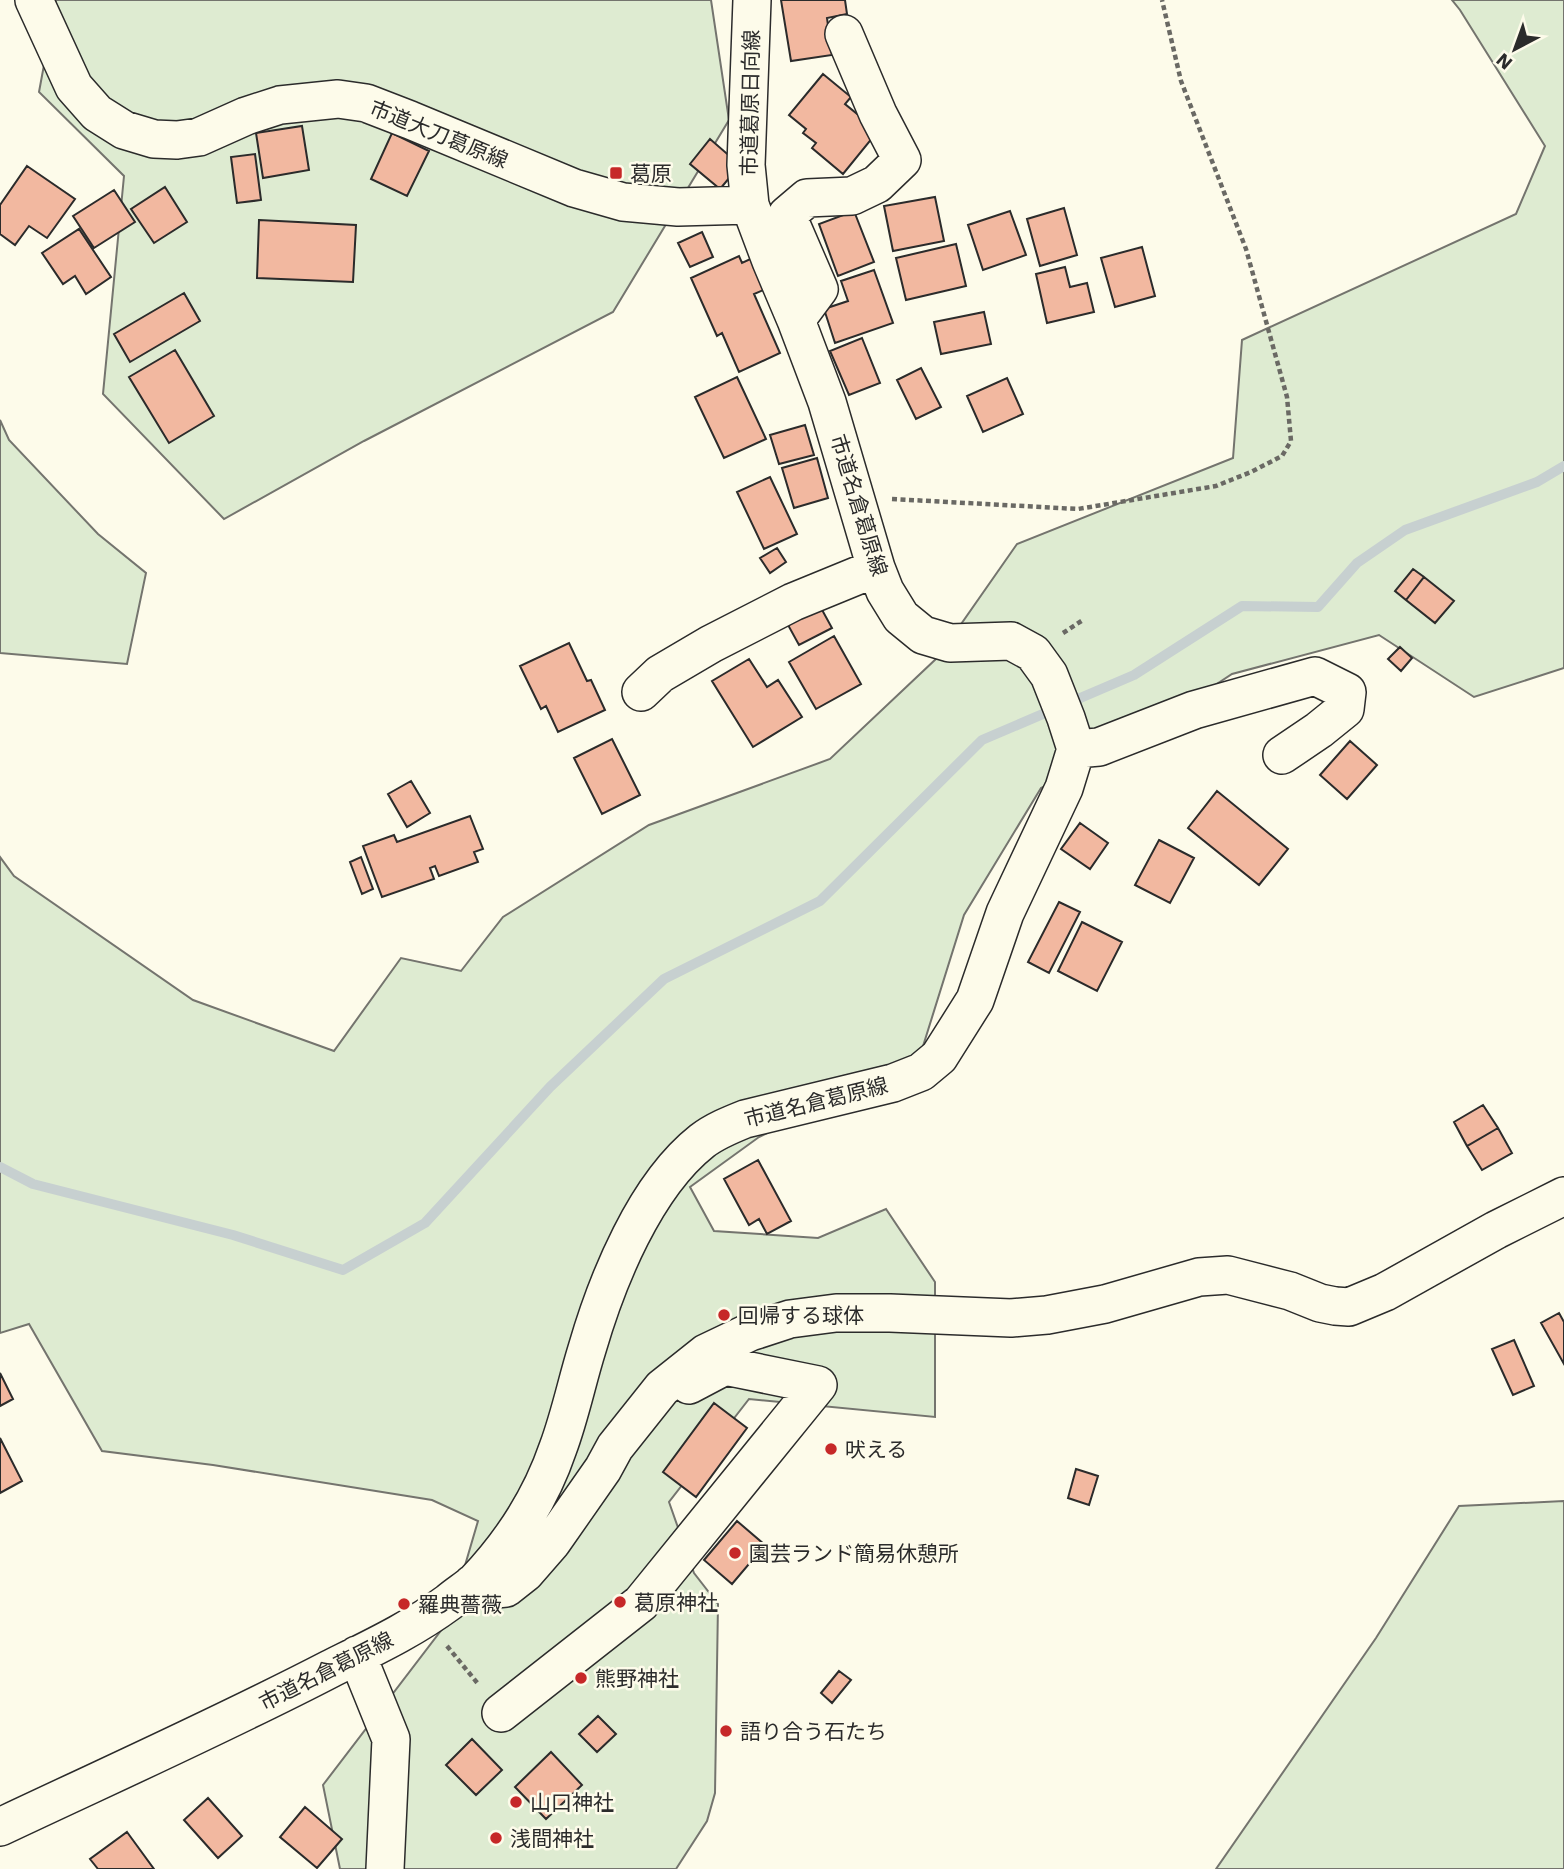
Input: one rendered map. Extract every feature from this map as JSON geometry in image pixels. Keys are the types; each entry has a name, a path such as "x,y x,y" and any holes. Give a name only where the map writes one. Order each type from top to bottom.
{"street":[{"name":"市道大刀葛原線","path":"34,0 74,88 97,113 124,130 154,139 199,137 280,105 338,99 366,103 574,188 623,202 678,206 750,205"},
{"name":"市道葛原日向線","path":"750,205 746,165 752,0"},
{"path":"796,320 819,289 788,215 807,198 852,196 877,184 902,160 878,114 844,34"},
{"name":"市道名倉葛原線","path":"0,1827 264,1703 425,1619 472,1584 498,1556 521,1524 538,1492 558,1449 604,1296 630,1238 676,1165 702,1141 722,1128 756,1116 893,1083 921,1072 939,1057 975,1000 1005,913 1064,788 1065,717 1049,674 1033,653 1012,641 950,643 923,635 901,617 885,591 827,401 750,205"},
{"path":"640,692 660,674 711,644 793,602 876,568"},
{"path":"1065,717 1099,747 1194,710 1315,676 1347,692 1345,709 1320,730 1282,755"},
{"path":"472,1584 486,1590 506,1588 525,1573 552,1542 603,1469 615,1447 662,1388 706,1353 750,1332 790,1319 836,1313 1011,1318 1047,1315 1105,1304 1199,1278 1228,1275 1328,1304 1349,1307 1385,1292 1496,1230 1564,1196"},
{"path":"501,1713 641,1603 818,1385 725,1366 648,1406"},
{"path":"357,1655 391,1739 385,1869"}],"path":[{"path":"856,498 1078,509 1216,486 1282,456 1291,441 1287,397 1246,249 1181,80 1162,0"},
{"path":"425,1619 501,1713"}],"green space":[{"path":"56,0 711,0 729,120 613,312 364,441 224,519 103,394 124,176 39,92"},
{"path":"1452,0 1564,0 1564,668 1474,697 1379,635 1232,674 1111,754 1041,788 964,915 919,1059 759,1137 690,1187 714,1231 818,1238 886,1209 935,1282 935,1417 749,1399 669,1502 694,1573 718,1604 715,1793 707,1821 676,1869 340,1869 323,1785 449,1620 478,1521 432,1500 213,1465 102,1451 29,1324 0,1333 0,857 14,876 193,1000 334,1051 401,958 461,971 503,917 649,825 830,759 938,657 1017,544 1233,458 1242,340 1516,214 1545,146"},
{"path":"0,420 9,440 98,534 146,573 127,664 0,653"},
{"path":"1564,1501 1564,1869 1216,1869 1376,1638 1459,1506"}],"building":[{"path":"781,0 845,0 847,14 827,18 832,55 791,61"},
{"path":"823,74 851,97 845,104 878,131 843,174 812,148 816,143 803,133 806,129 789,115"},
{"path":"302,126 309,170 263,178 256,133"},
{"path":"392,133 429,151 407,196 371,179"},
{"path":"710,139 740,165 720,189 690,164"},
{"path":"255,154 261,200 237,203 231,157"},
{"path":"27,166 75,199 47,238 29,226 15,245 0,234 0,205"},
{"path":"165,187 187,222 154,243 131,209"},
{"path":"114,190 135,222 94,248 73,216"},
{"path":"935,197 944,241 893,251 884,206"},
{"path":"1064,208 1077,255 1040,266 1027,219"},
{"path":"854,211 874,262 838,276 819,224"},
{"path":"1010,211 1026,255 983,270 968,225"},
{"path":"259,220 356,225 353,282 257,278"},
{"path":"79,229 111,277 86,294 75,276 63,284 42,253"},
{"path":"702,232 713,257 690,267 678,243"},
{"path":"956,244 966,286 906,300 896,258"},
{"path":"1142,247 1155,296 1115,307 1101,258"},
{"path":"759,255 773,286 754,294 780,353 739,372 722,333 717,336 691,278 739,256 742,263"},
{"path":"1065,267 1070,287 1087,283 1094,312 1047,323 1036,274"},
{"path":"874,270 893,323 835,343 824,309 848,301 841,281"},
{"path":"184,293 200,321 130,362 114,334"},
{"path":"984,312 991,344 941,354 934,322"},
{"path":"862,338 880,383 849,395 830,351"},
{"path":"175,350 214,416 169,443 129,377"},
{"path":"921,368 941,407 916,419 897,380"},
{"path":"737,377 766,439 724,458 695,397"},
{"path":"1007,378 1023,414 983,432 967,396"},
{"path":"805,425 814,455 779,464 770,435"},
{"path":"817,458 828,498 794,508 782,468"},
{"path":"770,477 797,534 764,549 737,492"},
{"path":"777,548 786,562 770,573 760,558"},
{"path":"1413,569 1424,577 1406,600 1395,591"},
{"path":"1424,577 1454,601 1435,623 1406,600"},
{"path":"815,597 832,628 799,645 782,614"},
{"path":"834,636 861,684 816,709 789,662"},
{"path":"569,643 587,681 591,680 605,710 558,732 546,706 541,709 520,666"},
{"path":"1400,647 1412,658 1401,671 1388,659"},
{"path":"749,659 767,687 778,680 802,717 753,747 712,681"},
{"path":"612,739 640,795 602,814 574,758"},
{"path":"1350,741 1377,765 1347,799 1320,775"},
{"path":"411,781 430,813 407,827 388,794"},
{"path":"1217,791 1288,849 1259,885 1188,828"},
{"path":"470,816 483,849 474,852 478,862 439,876 435,866 430,868 434,879 382,897 363,846 394,835 397,842"},
{"path":"1080,823 1108,843 1090,869 1061,849"},
{"path":"1159,840 1194,858 1170,903 1135,885"},
{"path":"361,857 373,889 362,894 350,862"},
{"path":"1059,902 1080,912 1049,973 1028,962"},
{"path":"1082,922 1122,942 1097,991 1058,971"},
{"path":"1483,1105 1498,1128 1467,1146 1454,1122"},
{"path":"1498,1128 1512,1153 1482,1170 1467,1146"},
{"path":"758,1160 791,1221 767,1234 759,1219 749,1225 724,1179"},
{"path":"1559,1313 1564,1322 1564,1364 1541,1323"},
{"path":"1514,1340 1534,1386 1513,1395 1492,1349"},
{"path":"0,1373 13,1399 0,1406"},
{"path":"714,1403 747,1428 696,1497 663,1472"},
{"path":"0,1438 22,1481 0,1493"},
{"path":"1076,1469 1098,1476 1089,1505 1068,1498"},
{"name":"園芸ランド簡易休憩所","path":"737,1521 765,1545 732,1584 704,1560"},
{"path":"839,1671 851,1680 832,1703 821,1693"},
{"path":"598,1716 616,1734 597,1752 579,1734"},
{"path":"472,1739 502,1770 476,1795 446,1765"},
{"path":"551,1752 582,1785 546,1819 515,1787"},
{"path":"208,1798 242,1836 218,1858 184,1820"},
{"path":"305,1807 342,1839 317,1868 280,1837"},
{"path":"127,1832 154,1869 98,1869 90,1859"}],"waterway":[{"path":"0,1167 33,1184 233,1235 343,1270 425,1223 550,1087 664,979 820,901 982,740 1134,675 1242,606 1318,607 1357,563 1405,530 1537,482 1564,466"}],"place":[{"name":"葛原","path":"616,173"},
{"name":"回帰する球体","path":"724,1315"},
{"name":"吠える","path":"831,1449"},
{"name":"園芸ランド簡易休憩所","path":"735,1553"},
{"name":"葛原神社","path":"620,1602"},
{"name":"羅典薔薇","path":"404,1604"},
{"name":"熊野神社","path":"581,1678"},
{"name":"語り合う石たち","path":"726,1731"},
{"name":"山口神社","path":"516,1802"},
{"name":"浅間神社","path":"496,1838"}]}
